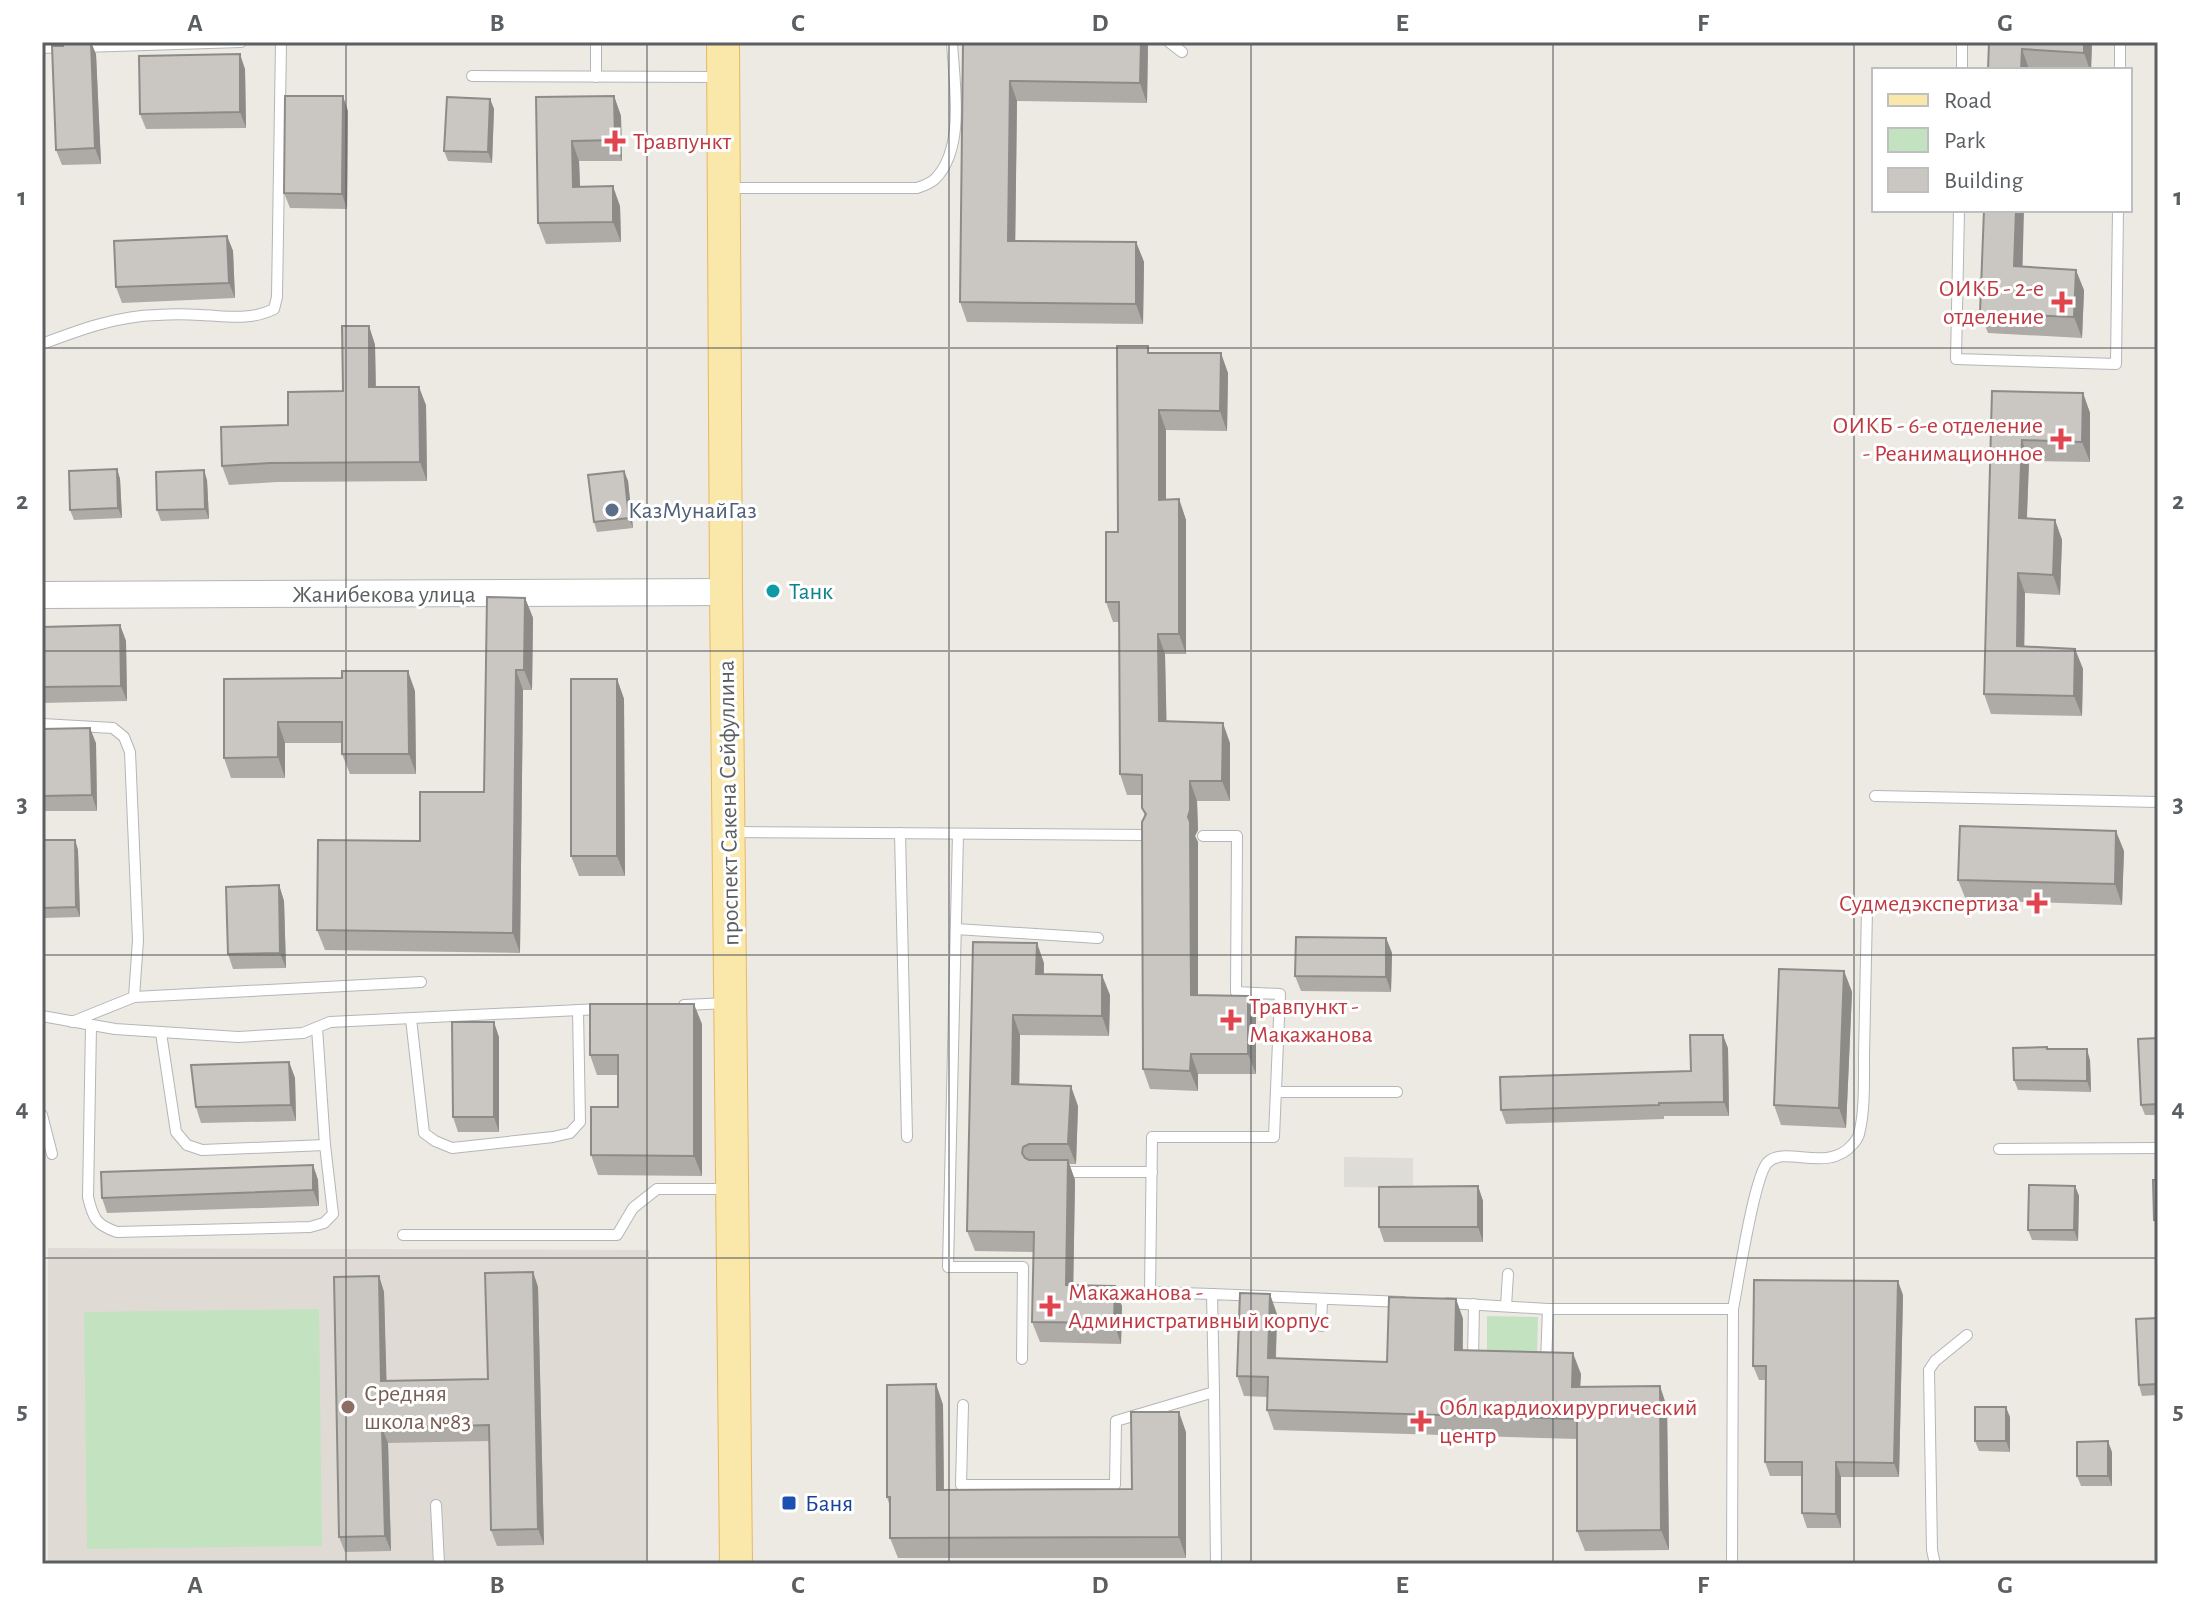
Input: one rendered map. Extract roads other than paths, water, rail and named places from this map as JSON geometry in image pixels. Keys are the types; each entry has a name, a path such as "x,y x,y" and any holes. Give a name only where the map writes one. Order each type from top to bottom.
{"main road":[{"name":"проспект Сакена Сейфуллина","path":"723,42 736,1564"}],"street":[{"name":"Жанибекова улица","path":"42,595 726,592"}],"lane":[{"path":"42,48 241,42"},
{"path":"42,344 112,321 154,315 197,314 247,318 274,309 277,297 281,42"},
{"path":"596,42 596,77"},
{"path":"724,188 917,188 934,181 951,153 956,114 952,42"},
{"path":"1169,42 1182,52"},
{"path":"1962,42 1962,68"},
{"path":"2120,42 2120,68"},
{"path":"472,76 724,78"},
{"path":"1959,212 1956,359 2116,364 2118,212"},
{"path":"42,724 113,728 124,737 130,752 138,940 134,997"},
{"path":"1875,796 2158,802"},
{"path":"728,832 1145,835"},
{"path":"900,833 907,1137"},
{"path":"958,834 948,1267 1023,1267 1022,1359"},
{"path":"1203,836 1237,836 1236,992 1280,994 1274,1137 1152,1137 1150,1292 1414,1302"},
{"path":"1732,1564 1733,1309 1752,1211 1766,1163 1777,1156 1813,1159 1842,1154 1859,1135 1864,1088 1867,909"},
{"path":"956,929 1098,938"},
{"path":"70,1022 134,997 421,982"},
{"path":"669,1006 730,1003"},
{"path":"42,1016 91,1026 238,1037 303,1033 330,1022 608,1009"},
{"path":"411,1019 424,1133 452,1148 570,1133 580,1122 578,1010"},
{"path":"91,1026 88,1197 92,1215 102,1227 117,1232 310,1227 324,1223 333,1214 317,1028"},
{"path":"161,1033 176,1132 187,1145 202,1150 325,1145"},
{"path":"1276,1092 1397,1092"},
{"path":"42,1115 52,1154"},
{"path":"1999,1149 2158,1148"},
{"path":"1052,1172 1152,1172"},
{"path":"403,1235 617,1235 633,1208 657,1189 732,1189"},
{"path":"1506,1306 1508,1274"},
{"path":"1212,1294 1216,1564"},
{"path":"1321,1326 1322,1299"},
{"path":"1429,1302 1548,1309 1733,1309"},
{"path":"1474,1304 1473,1360 1488,1361"},
{"path":"1531,1362 1546,1363 1548,1309"},
{"path":"1935,1564 1932,1550 1929,1370 1935,1361 1967,1335"},
{"path":"963,1405 961,1485 1115,1485 1116,1421 1214,1392"},
{"path":"436,1505 439,1564"}],"place":[{"name":"Травпункт","path":"615,141"},
{"name":"ОИКБ - 2-е отделение","path":"2062,302"},
{"name":"ОИКБ - 6-е отделение - Реанимационное","path":"2061,439"},
{"name":"КазМунайГаз","path":"612,510"},
{"name":"Танк","path":"773,591"},
{"name":"Судмедэкспертиза","path":"2037,903"},
{"name":"Травпункт - Макажанова","path":"1231,1020"},
{"name":"Макажанова - Административный корпус","path":"1050,1306"},
{"name":"Средняя школа №83","path":"348,1407"},
{"name":"Обл кардиохирургический центр","path":"1421,1421"},
{"name":"Баня","path":"789,1503"}]}
